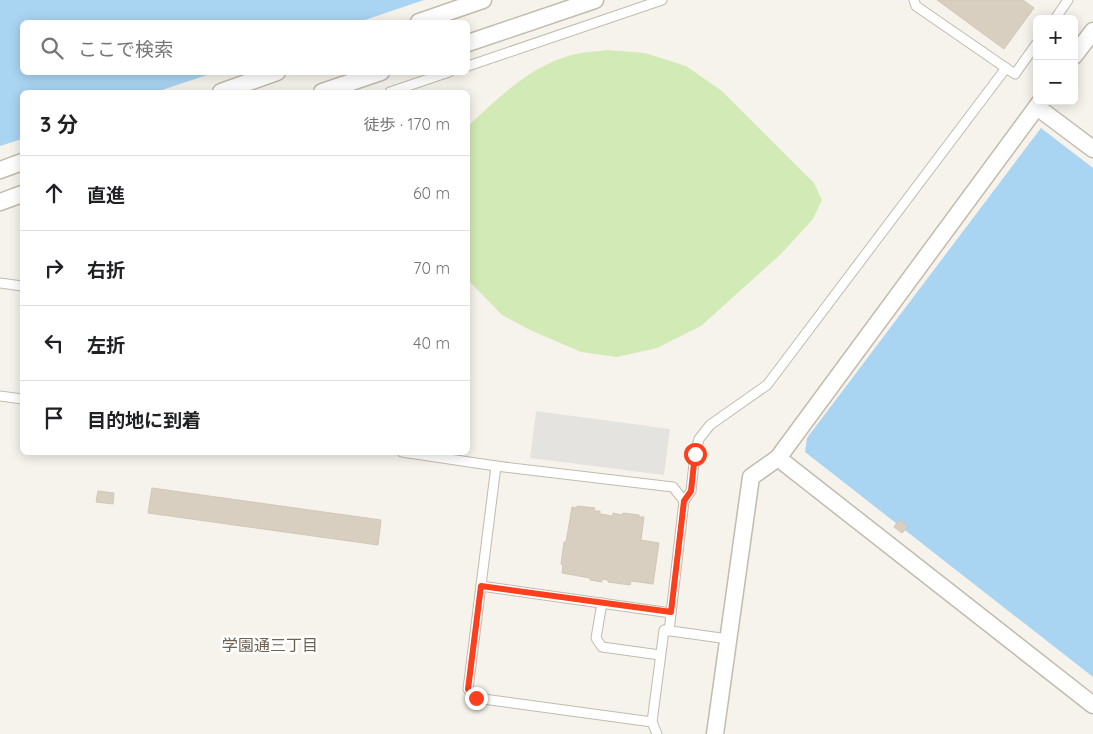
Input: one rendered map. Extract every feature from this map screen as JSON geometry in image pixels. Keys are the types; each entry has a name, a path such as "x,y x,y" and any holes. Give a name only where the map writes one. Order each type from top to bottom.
{"street":[{"path":"425,20 483,0"},
{"path":"470,42 595,0"},
{"path":"1078,51 1093,31"},
{"path":"226,90 268,75"},
{"path":"328,90 372,75"},
{"path":"715,734 751,477 778,458 1038,105"},
{"path":"1040,105 1093,149"},
{"path":"0,170 20,163"},
{"path":"0,202 20,195"},
{"path":"778,458 1093,705"}],"lane":[{"path":"470,65 662,0"},
{"path":"914,0 916,6 1015,74 1033,49"},
{"path":"1058,15 1068,0"},
{"path":"669,631 684,501 691,491 695,454 699,439 710,425 767,386 1006,68"},
{"path":"396,90 440,75"},
{"path":"0,283 20,286"},
{"path":"0,396 20,399"},
{"path":"422,455 496,466 673,487 684,501"},
{"path":"496,466 468,689 476,698 652,722"},
{"path":"481,586 671,612"},
{"path":"602,603 596,638 602,647 660,655"},
{"path":"657,734 652,722 664,630 728,639"}],"green space":[{"path":"607,50 645,53 686,66 722,91 814,183 822,200 813,219 781,254 701,326 657,348 617,357 581,352 530,330 502,315 470,282 470,124 526,76 553,62 582,53"}],"shaded area":[{"path":"536,411 670,429 664,475 530,458"}],"water":[{"path":"0,0 424,0 365,20 20,20 20,75 207,75 162,90 20,90 20,140 0,146"},
{"path":"1041,128 1093,168 1093,677 805,452 807,438"}],"building":[{"path":"937,0 1023,0 1034,8 1004,49"},
{"path":"152,488 381,520 378,545 148,513"},
{"path":"98,491 114,493 113,504 96,502"},
{"path":"577,506 595,508 594,511 600,511 600,514 613,516 613,513 622,515 623,513 644,517 641,540 659,543 653,584 631,581 630,585 608,582 608,580 602,579 602,582 562,573 563,565 561,564 564,542 566,542 572,507 577,508"},
{"path":"899,520 908,527 902,533 894,527"}],"district":[{"name":"学園通三丁目","path":"270,645"}],"route":[{"path":"476,698 468,689 481,586 671,612 684,501 691,491 695,454"}]}
